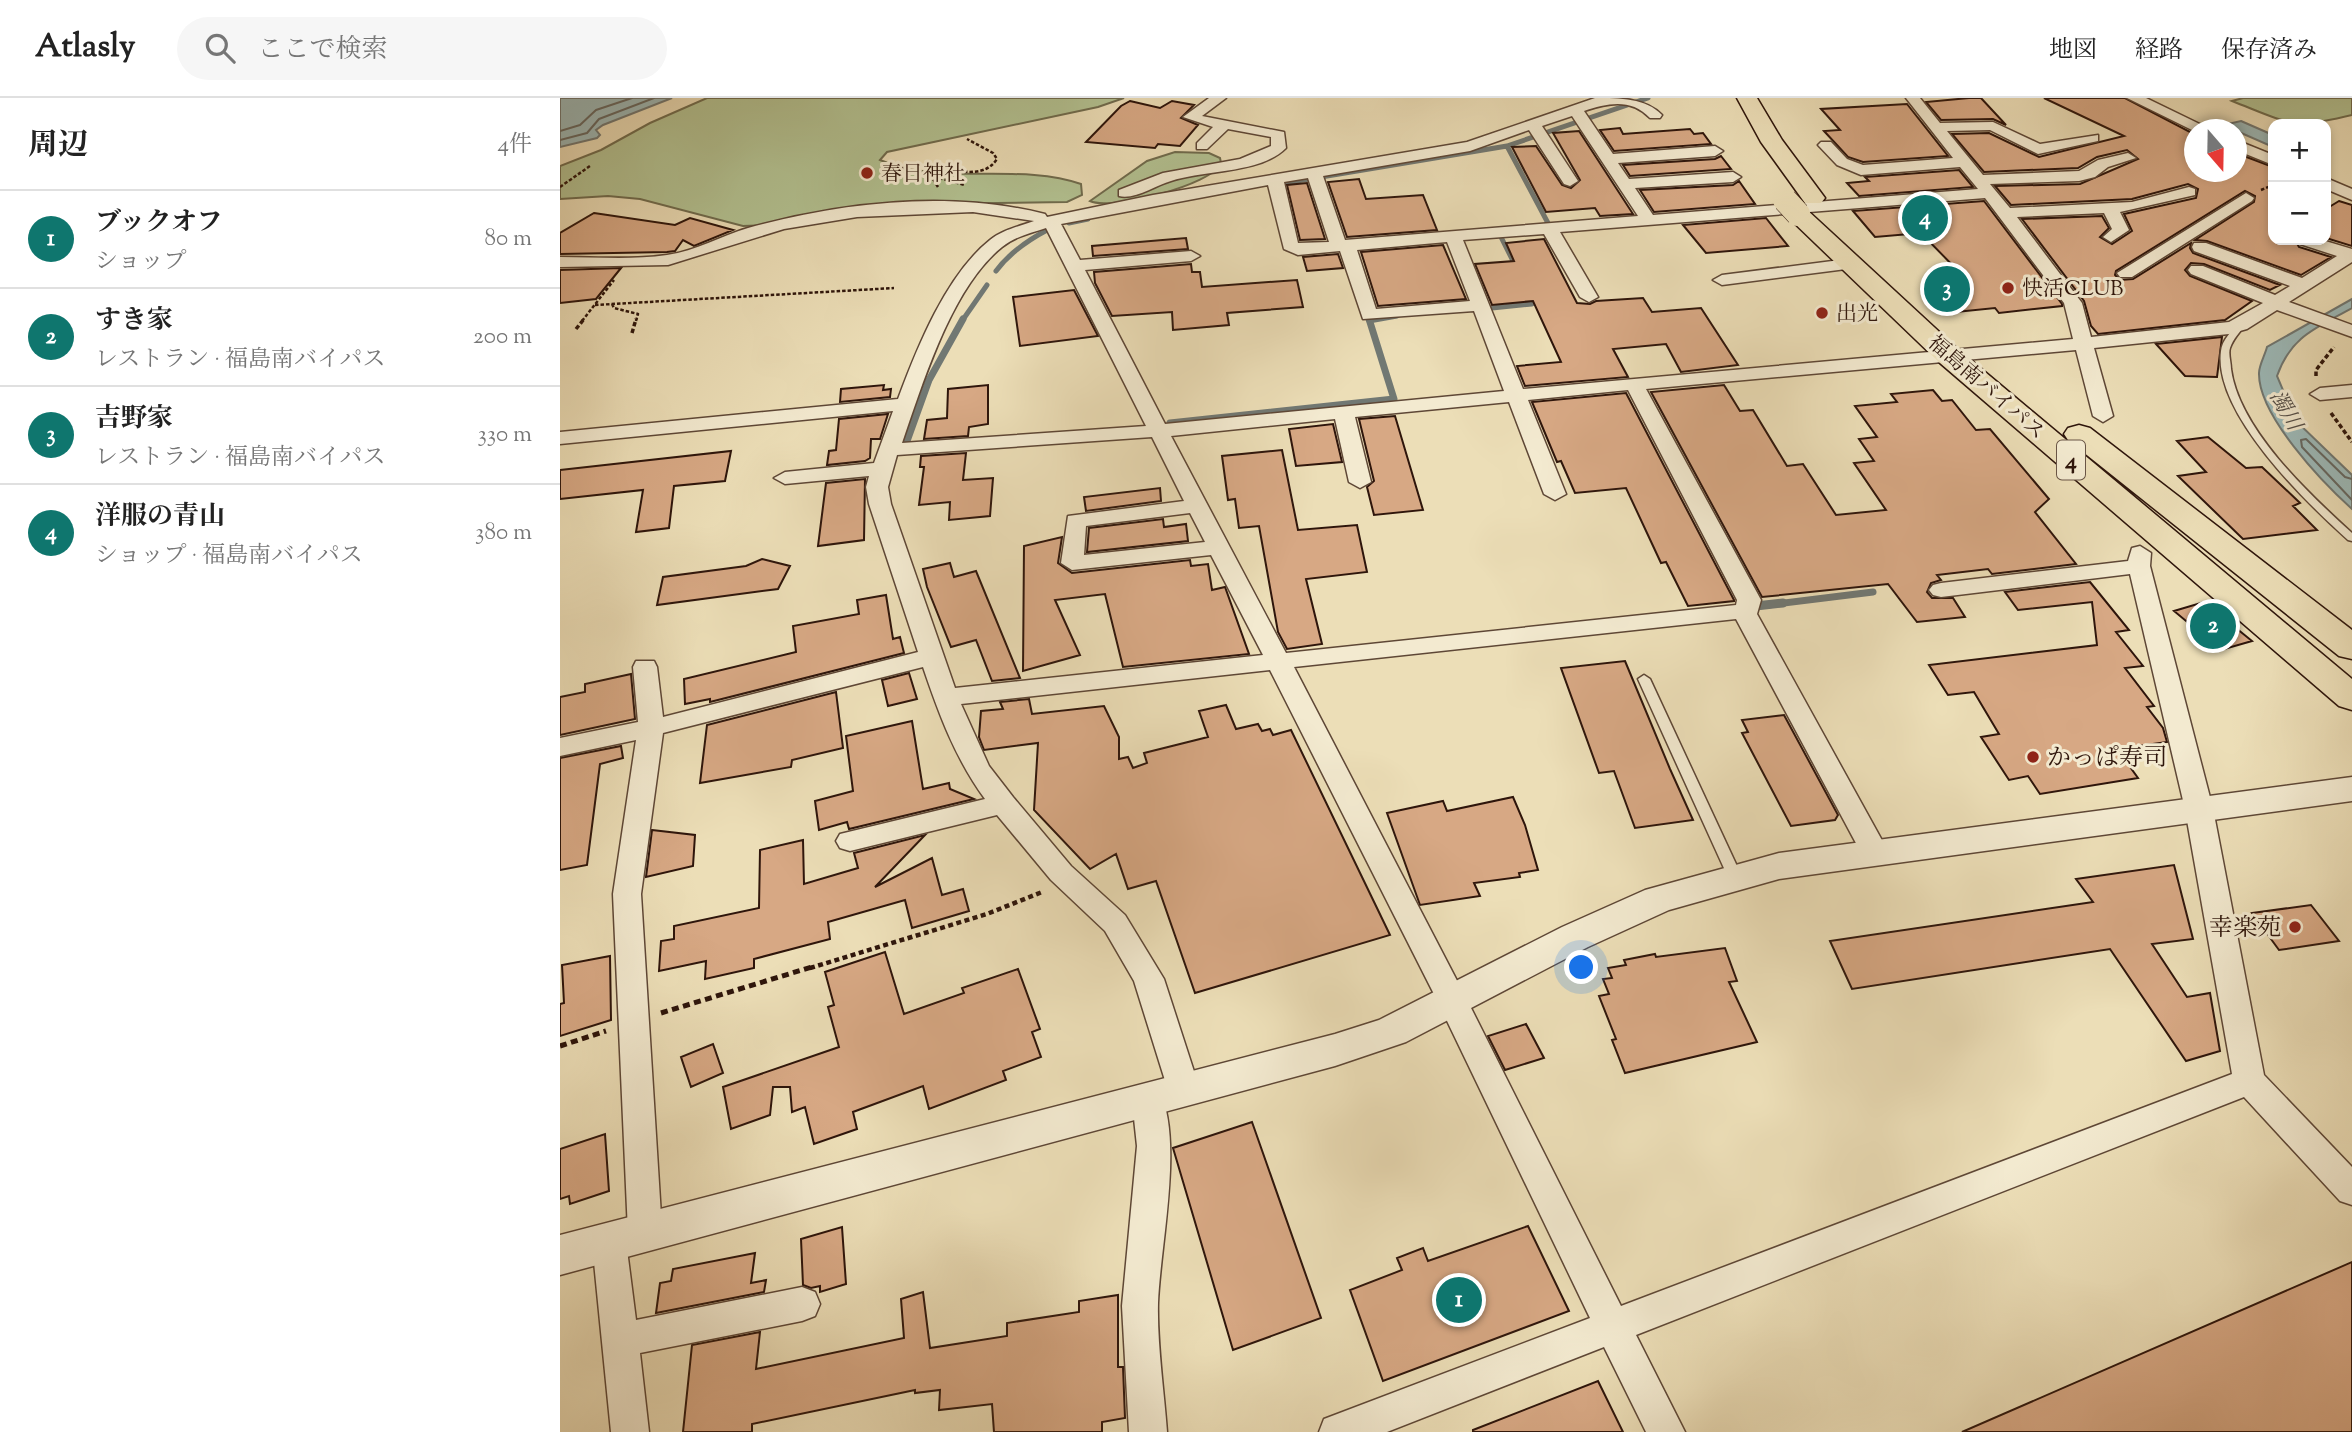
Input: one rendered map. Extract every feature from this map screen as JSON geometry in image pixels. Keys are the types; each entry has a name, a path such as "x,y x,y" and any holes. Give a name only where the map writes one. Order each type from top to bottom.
{"highway":[{"name":"福島南バイパス","path":"1747,98 1805,206 1848,264 1965,356 2352,648"},
{"name":"福島南バイパス","path":"1769,177 1805,206 1965,356 2352,698"}],"street":[{"path":"1184,1090 1167,1044 1149,979 1115,923 1069,879 1003,804 978,770 956,727 880,503 877,487 904,404 933,331 973,268 996,243 1041,221 1169,176 1244,163 1278,148 1279,135 1268,130 1223,126 1190,117 1219,98"},
{"path":"560,262 628,262 682,257 753,232 796,222 869,212 964,206 1041,221 1459,149 1609,98"},
{"path":"1620,98 1648,107 1655,115"},
{"path":"1913,98 1939,127 1981,186 2073,303 2103,416"},
{"path":"2134,98 2184,121"},
{"path":"1576,110 1649,220"},
{"path":"1202,146 1223,126"},
{"path":"1533,126 1541,132 1570,181"},
{"path":"1939,127 1993,126 2038,149 2093,138"},
{"path":"1826,145 1842,162 1861,170 1964,163"},
{"path":"2247,149 2268,158"},
{"path":"1609,159 1715,151"},
{"path":"1275,179 1290,246 1298,250 1649,220 1981,186 2033,174 2079,176 2089,174 2103,163 2128,158"},
{"path":"1314,173 1369,315 1480,304"},
{"path":"2079,176 2093,190"},
{"path":"1625,184 1732,177"},
{"path":"2331,185 2352,195"},
{"path":"2003,213 2132,207 2189,192"},
{"path":"2126,273 2246,198"},
{"path":"2110,208 2121,230 2111,237"},
{"path":"1041,221 1074,266 1156,431 1280,662 1452,1000 1666,1432"},
{"path":"1550,229 1588,297"},
{"path":"1453,236 1555,494"},
{"path":"2322,245 2351,254"},
{"path":"2200,247 2301,284"},
{"path":"785,478 885,459 1634,384 1965,356 2241,325 2351,254"},
{"path":"1074,266 1191,256"},
{"path":"583,279 606,262"},
{"path":"1722,280 1848,264"},
{"path":"2197,270 2347,329"},
{"path":"1634,384 1749,600 1745,614 1875,853"},
{"path":"2320,394 2352,391"},
{"path":"560,438 904,404"},
{"path":"1344,413 1360,482"},
{"path":"1196,506 1076,521 1072,563 1219,547"},
{"path":"1941,590 2139,559 2199,809 2249,1081 2352,1190"},
{"path":"946,697 1746,611"},
{"path":"560,747 651,728 931,657"},
{"path":"630,1432 620,1340 627,1237 634,1022 627,894 651,728 645,667"},
{"path":"560,1255 1335,1050 1392,1031 1575,937 1658,900 1735,877 1779,866 2352,789"},
{"path":"850,841 1003,804"},
{"path":"1338,1432 2249,1081"},
{"path":"1148,1100 1154,1146 1140,1306 1148,1432"},
{"path":"620,1340 802,1304"}],"lane":[{"path":"2241,325 2229,340 2225,352 2232,389 2248,421 2294,485 2352,538"},
{"path":"1644,679 1735,877"}],"path":[{"path":"964,206 961,201 939,188 933,179 943,171 982,172 995,163 997,159 993,153 967,139"},
{"path":"560,187 590,166"},
{"path":"576,329 628,262"},
{"path":"594,305 894,288"},
{"path":"612,304 614,308 638,314 632,333"},
{"path":"560,1046 987,914 1069,879"}],"green space":[{"path":"707,98 1124,98 1098,107 887,152 880,160 929,172 1032,175 1081,184 1082,195 1067,202 911,204 769,225 743,226 640,199 608,196 560,199 560,166 601,150 650,123"},
{"path":"2243,98 2352,98 2352,115 2331,120 2279,119 2232,101"},
{"path":"1175,152 1209,153 1220,158 1221,163 1200,180 1160,194 1118,202 1090,201 1147,161"}],"water":[{"path":"560,98 672,98 603,125 596,130 600,135 597,138 560,147"},
{"path":"2247,124 2268,133 2268,145 2247,136"},
{"name":"濁川","path":"2352,299 2352,308 2297,342 2277,376 2296,421 2352,475 2352,509 2309,465 2280,427 2261,390 2259,373 2267,347"}],"building":[{"path":"1981,98 2006,125 1993,119 1941,120 1926,102"},
{"path":"2044,98 2125,98 2184,129 2184,182 2247,182 2247,157 2268,165 2268,245 2298,245 2331,257 2301,275 2207,241 2195,240 2254,202 2255,196 2245,191 2116,271 2115,275 2120,280 2133,279 2191,243 2193,253 2280,285 2270,290 2204,264 2191,263 2185,270 2190,276 2252,301 2225,320 2098,334 2091,326 2084,301 2022,219 2102,216 2109,228 2100,237 2112,244 2132,231 2124,214 2196,198 2198,189 2188,184 2132,199 2011,205 1995,186 2080,184 2138,159 2127,150 2097,157 2078,168 1984,172 1952,134 1989,133 2039,157 2124,136"},
{"path":"1130,101 1160,108 1172,101 1194,105 1181,118 1198,125 1180,146 1158,144 1155,148 1086,142 1121,106"},
{"path":"1907,104 1948,156 1863,162 1848,157 1824,131 1840,130 1821,109"},
{"path":"1620,128 1623,134 1690,129 1694,134 1703,133 1711,144 1614,151 1600,130"},
{"path":"1579,131 1633,214 1600,216 1595,208 1546,212 1512,147 1536,146 1562,185 1571,188 1580,180 1553,133"},
{"path":"1721,156 1731,169 1630,176 1623,165 1715,159"},
{"path":"1959,170 1973,187 1859,196 1847,183 1869,181 1865,177"},
{"path":"1359,179 1366,199 1423,195 1437,230 1347,237 1328,182"},
{"path":"1739,181 1755,204 1654,212 1640,190 1733,185"},
{"path":"1307,183 1325,239 1300,240 1287,185"},
{"path":"1984,201 2062,306 1999,313 1995,308 1956,312 1925,280 1963,276 1921,233 1875,237 1853,211"},
{"path":"2339,201 2352,205 2352,246 2331,240 2331,206"},
{"path":"594,213 675,225 690,218 733,230 694,246 683,240 675,251 560,254 560,233"},
{"path":"1766,218 1788,246 1706,253 1683,225"},
{"path":"1186,238 1188,249 1093,256 1092,246"},
{"path":"1544,239 1577,303 1643,298 1652,312 1701,308 1738,365 1681,372 1666,344 1613,349 1628,377 1525,386 1517,366 1561,362 1533,301 1492,305 1475,264 1514,261 1506,243"},
{"path":"1443,245 1466,299 1378,306 1361,252"},
{"path":"1338,254 1343,268 1307,271 1303,257"},
{"path":"1191,264 1192,272 1200,272 1202,287 1297,280 1303,307 1227,313 1229,325 1173,330 1172,312 1112,316 1095,283 1094,272"},
{"path":"621,268 596,299 560,303 560,270"},
{"path":"1074,290 1098,336 1020,346 1013,297"},
{"path":"2222,337 2217,377 2185,376 2156,344"},
{"path":"884,385 883,390 891,389 890,397 840,402 841,389"},
{"path":"988,385 988,424 969,427 968,436 924,439 927,420 947,418 948,389"},
{"path":"1724,385 1740,411 1753,410 1787,466 1803,464 1836,515 1886,510 1854,463 1874,461 1859,439 1877,437 1855,406 1897,402 1891,394 1933,390 1942,401 1952,400 1976,430 1990,429 2049,499 2035,512 2076,564 1992,574 1988,569 1937,575 1941,580 1931,583 1927,592 1932,598 1953,598 1965,617 1917,622 1888,584 1762,597 1651,392"},
{"path":"1626,393 1734,601 1688,606 1666,562 1661,563 1626,488 1575,493 1561,461 1557,462 1532,402"},
{"path":"888,414 880,439 871,439 870,458 865,461 827,465 829,451 836,450 839,419"},
{"path":"1395,416 1423,510 1374,515 1367,487 1374,481 1359,419"},
{"path":"1333,424 1342,462 1296,466 1289,429"},
{"path":"2208,437 2246,468 2262,467 2300,503 2293,506 2317,530 2243,539 2178,476 2206,472 2177,441"},
{"path":"1282,450 1298,530 1357,525 1367,572 1306,579 1322,644 1287,649 1278,632 1259,526 1239,528 1235,499 1228,500 1222,456"},
{"path":"731,451 725,481 674,486 669,528 636,532 643,490 560,499 560,470"},
{"path":"966,453 963,480 993,478 990,516 949,520 950,502 919,505 924,467 920,467 921,456"},
{"path":"865,479 864,540 818,546 826,483"},
{"path":"1160,488 1161,501 1086,511 1084,497"},
{"path":"1163,519 1164,527 1186,524 1188,541 1087,552 1089,528"},
{"path":"1062,537 1058,563 1072,573 1190,560 1191,566 1208,564 1212,590 1225,587 1249,654 1123,667 1105,594 1055,600 1080,655 1023,671 1024,546"},
{"path":"762,559 790,566 778,589 657,605 663,577 746,566"},
{"path":"950,563 954,577 976,571 1020,678 992,681 976,640 951,647 927,587 923,569"},
{"path":"2090,582 2129,630 2116,632 2143,666 2125,668 2154,706 2147,707 2163,728 2167,742 2117,749 2138,778 2040,794 2028,776 2009,780 1981,737 1999,734 1974,692 1948,695 1929,665 2097,645 2092,602 2018,610 2005,592"},
{"path":"886,595 893,639 900,637 904,653 710,702 710,699 685,704 684,679 796,652 793,626 859,614 857,600"},
{"path":"2204,602 2252,641 2221,650 2174,611"},
{"path":"1625,661 1693,820 1635,828 1614,771 1599,773 1561,668"},
{"path":"909,673 917,699 888,706 882,680"},
{"path":"631,674 635,719 560,735 560,697 585,692 585,684"},
{"path":"836,692 843,748 792,760 791,767 700,783 707,725"},
{"path":"1029,699 1032,714 1104,706 1119,737 1119,759 1128,757 1133,768 1147,763 1144,753 1208,737 1199,711 1226,705 1236,729 1258,724 1262,731 1270,729 1273,735 1291,730 1390,935 1195,993 1156,881 1128,889 1116,854 1090,869 1034,810 1038,743 984,750 979,737 981,711 1003,709 1000,702"},
{"path":"1784,715 1838,815 1835,820 1791,826 1742,733 1748,732 1742,720"},
{"path":"912,721 923,789 949,783 950,789 974,799 849,829 847,822 819,830 815,801 853,791 846,736"},
{"path":"621,746 623,758 600,764 587,865 560,870 560,758"},
{"path":"1513,797 1525,825 1538,870 1519,873 1520,877 1474,883 1480,896 1420,905 1387,813 1443,801 1447,811"},
{"path":"652,830 695,835 693,866 646,877"},
{"path":"925,835 875,887 932,858 942,895 963,889 969,911 912,928 905,900 828,922 830,939 754,959 754,968 705,979 706,961 659,971 661,941 674,939 674,926 759,908 760,850 803,840 804,884 858,868 854,853"},
{"path":"2174,865 2193,939 2152,944 2187,997 2210,993 2220,1051 2186,1061 2110,949 1852,989 1830,941 2093,902 2076,879"},
{"name":"幸楽苑","path":"2311,905 2339,941 2279,950 2252,913"},
{"path":"1725,948 1737,981 1729,982 1757,1042 1625,1073 1612,1040 1616,1039 1599,996 1609,994 1603,979 1612,978 1608,968 1626,965 1624,960 1655,954 1656,957"},
{"path":"885,952 904,1014 964,993 962,988 1018,969 1040,1029 1032,1032 1041,1057 1003,1071 1006,1080 929,1109 923,1086 853,1112 857,1129 814,1144 805,1107 792,1112 790,1087 773,1087 770,1115 731,1129 723,1087 839,1047 828,1007 834,1005 825,972"},
{"path":"610,956 611,1020 560,1036 560,1004 564,1003 562,965"},
{"path":"1526,1024 1544,1058 1505,1070 1488,1036"},
{"path":"713,1044 723,1073 691,1087 681,1057"},
{"path":"1252,1122 1321,1318 1233,1350 1173,1148"},
{"path":"605,1134 609,1191 570,1204 569,1196 560,1199 560,1149"},
{"path":"1528,1226 1569,1311 1383,1381 1350,1290 1402,1270 1397,1258 1423,1248 1428,1261"},
{"path":"842,1227 846,1284 820,1292 820,1286 811,1288 803,1285 801,1239"},
{"path":"755,1253 751,1283 766,1280 764,1292 656,1313 660,1283 671,1281 673,1269"},
{"path":"2352,1262 2352,1432 1962,1432"},
{"path":"923,1292 930,1348 1007,1336 1007,1323 1079,1312 1079,1301 1118,1295 1118,1367 1123,1367 1125,1418 1102,1422 1102,1432 994,1432 992,1404 939,1410 940,1390 915,1393 915,1390 752,1424 752,1432 683,1432 692,1345 760,1332 756,1369 904,1338 901,1299"},
{"path":"1598,1381 1623,1432 1473,1432 1473,1430"}],"waterway":[{"path":"1507,146 1648,98"},
{"path":"1285,183 1507,146"},
{"path":"1507,146 1549,225 1539,226"},
{"path":"1069,223 1088,219"},
{"path":"996,271 1013,252 1034,238 1049,229 1053,236"},
{"path":"1499,233 1517,269"},
{"path":"962,321 987,285"},
{"path":"1492,308 1532,304 1527,291"},
{"path":"1370,321 1397,316"},
{"path":"907,441 929,380 963,319"},
{"path":"1170,423 1394,399 1370,321"},
{"path":"1768,605 1873,592"},
{"path":"1756,606 1783,603"}],"place":[{"name":"春日神社","path":"867,173"},
{"name":"洋服の青山","path":"1925,218"},
{"name":"快活CLUB","path":"2008,288"},
{"name":"吉野家","path":"1947,289"},
{"name":"出光","path":"1822,313"},
{"name":"すき家","path":"2213,626"},
{"name":"かっぱ寿司","path":"2033,757"},
{"name":"幸楽苑","path":"2295,927"},
{"name":"ブックオフ","path":"1459,1300"}]}
